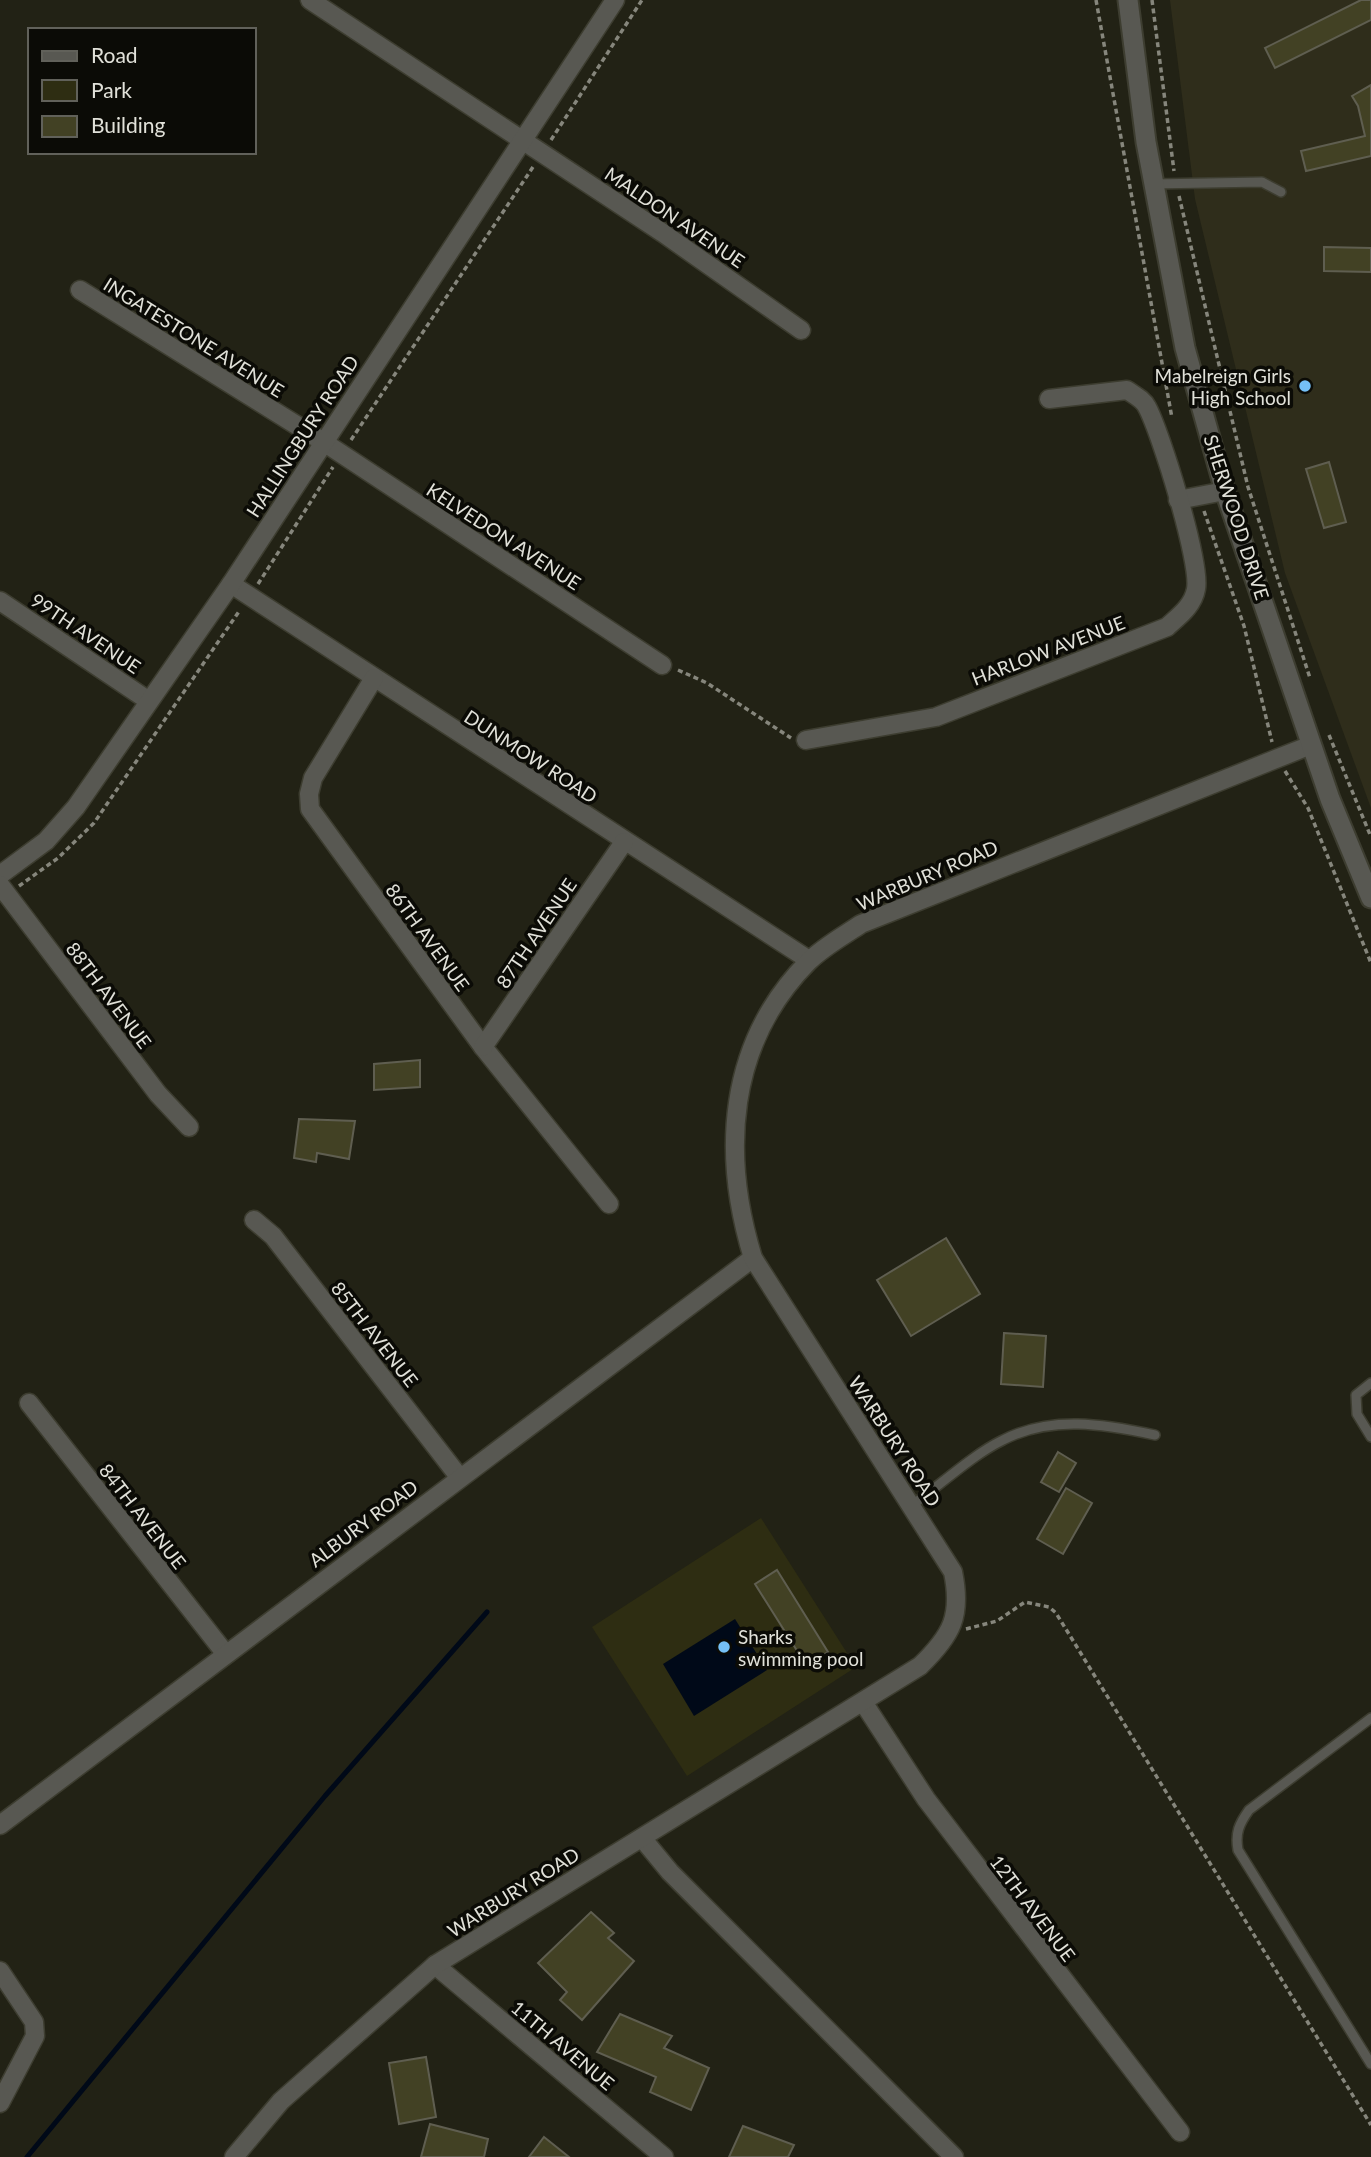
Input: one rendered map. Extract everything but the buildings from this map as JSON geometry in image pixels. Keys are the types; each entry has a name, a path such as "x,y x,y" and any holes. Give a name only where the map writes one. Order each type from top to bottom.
{"street":[{"name":"MALDON AVENUE","path":"310,0 523,139 801,330"},
{"name":"HALLINGBURY ROAD","path":"0,875 63,824 232,584 322,441 615,0"},
{"name":"SHERWOOD DRIVE","path":"1128,0 1153,184 1185,348 1225,491 1311,745 1371,898"},
{"name":"INGATESTONE AVENUE","path":"80,290 322,441"},
{"path":"1049,399 1127,390 1147,405 1178,500 1225,491"},
{"name":"KELVEDON AVENUE","path":"322,441 662,665"},
{"name":"HARLOW AVENUE","path":"806,740 936,716 1167,627 1186,611 1196,591 1197,570 1178,500"},
{"name":"DUNMOW ROAD","path":"232,584 624,842 809,960"},
{"name":"99TH AVENUE","path":"0,601 149,701"},
{"name":"86TH AVENUE","path":"374,678 313,778 309,794 310,809 483,1047 609,1204"},
{"name":"WARBURY ROAD","path":"234,2157 281,2101 435,1965 920,1666 937,1650 950,1630 957,1615 958,1594 953,1572 753,1258 736,1182 735,1105 761,1032 784,990 809,960 861,924 1311,745"},
{"name":"87TH AVENUE","path":"483,1047 624,842"},
{"name":"88TH AVENUE","path":"0,885 158,1094 189,1127"},
{"name":"85TH AVENUE","path":"254,1220 273,1236 460,1478"},
{"name":"ALBURY ROAD","path":"0,1825 753,1258"},
{"name":"84TH AVENUE","path":"29,1403 225,1653"},
{"name":"12TH AVENUE","path":"863,1702 933,1810 1180,2132"},
{"path":"642,1838 670,1872 954,2157"},
{"name":"11TH AVENUE","path":"435,1965 664,2157"},
{"path":"0,1971 34,2022 35,2036 0,2103"}],"lane":[{"path":"1153,184 1262,182 1281,192"},
{"path":"1371,1383 1356,1395 1354,1404 1371,1437"},
{"path":"911,1506 1002,1440 1032,1429 1060,1422 1113,1426 1155,1435"},
{"path":"1371,1718 1250,1810 1240,1822 1236,1836 1238,1850 1371,2064"}],"path":[{"path":"1152,0 1176,184 1248,487 1314,691"},
{"path":"662,665 707,683 784,735 806,740"},
{"path":"1326,729 1371,837"},
{"path":"1276,757 1308,808 1371,963"},
{"path":"950,1630 976,1629 997,1621 1026,1602 1049,1607 1056,1613 1371,2125"}],"shaded area":[{"name":"Mabelreign Girls High School","path":"1170,0 1371,0 1371,808 1285,573 1195,199"}],"green space":[{"name":"Sharks swimming pool","path":"761,1518 856,1667 687,1776 592,1627"}],"water":[{"path":"735,1619 767,1670 694,1716 663,1664"}],"waterway":[{"path":"27,2157 325,1796 487,1612"}],"place":[{"name":"Mabelreign Girls High School","path":"1305,386"},
{"name":"Sharks swimming pool","path":"724,1647"}]}
